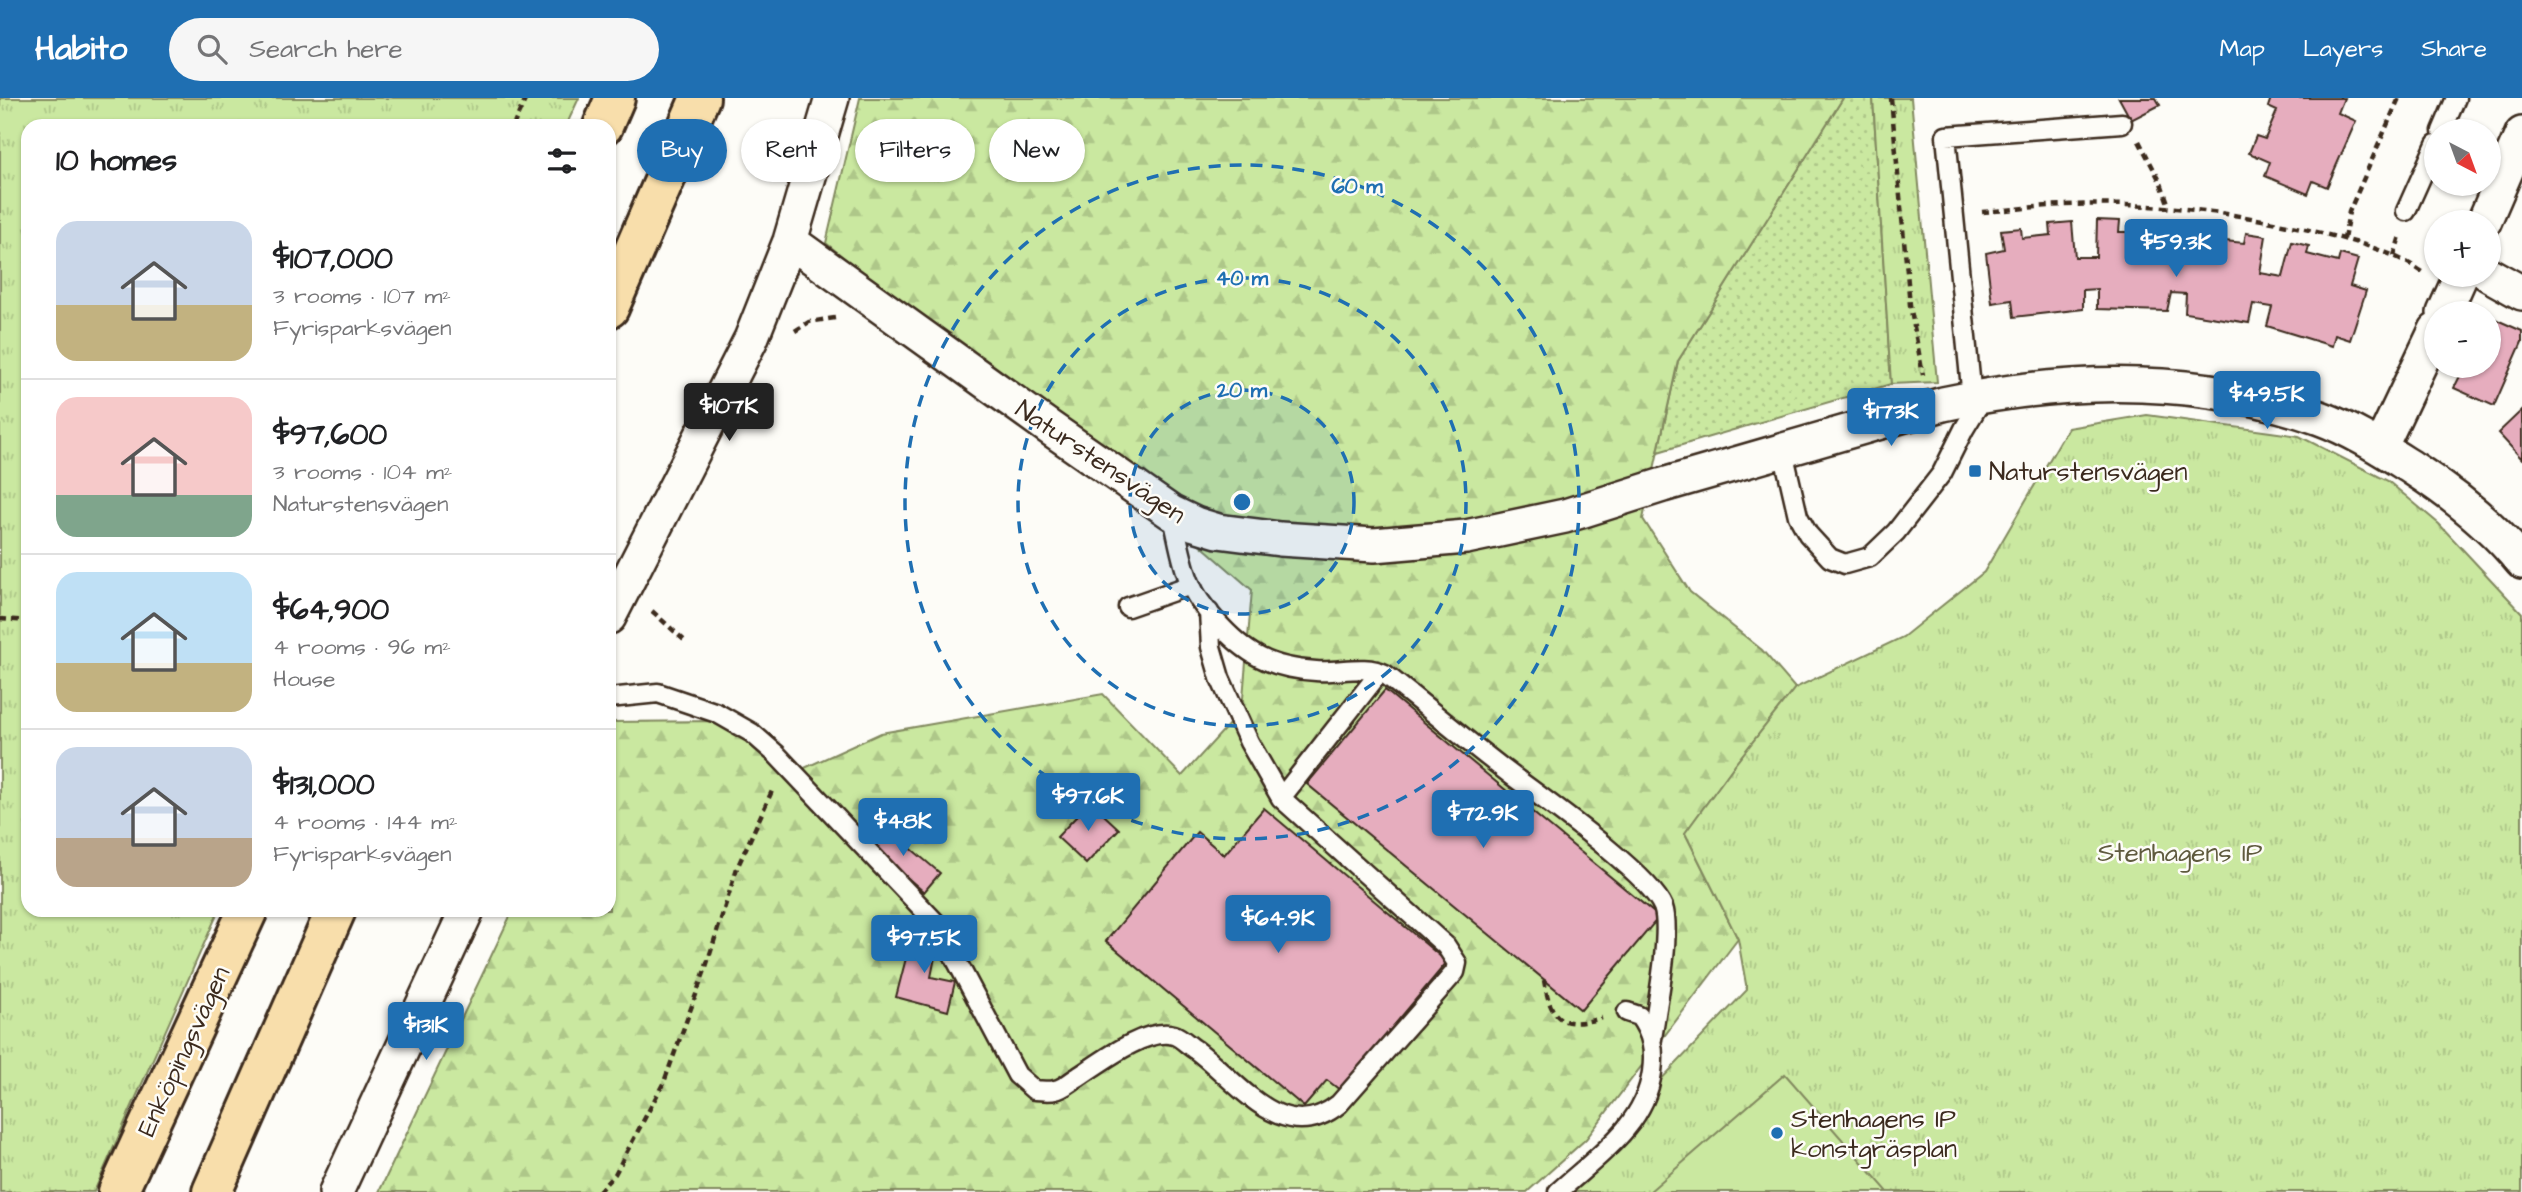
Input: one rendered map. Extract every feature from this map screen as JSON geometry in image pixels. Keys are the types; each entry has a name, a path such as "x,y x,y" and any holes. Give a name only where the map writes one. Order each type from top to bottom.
{"main road":[{"path":"606,119 615,98"},
{"path":"616,292 700,98"},
{"name":"Enköpingsvägen","path":"118,1192 245,917"},
{"path":"212,1192 333,917"}],"street":[{"path":"616,604 759,319 790,241 832,98"},
{"path":"2489,210 2522,134"},
{"name":"Naturstensvägen","path":"790,241 1172,513 1217,531 1280,539 1374,545 1466,537 1565,516 1662,485 1930,408 1979,396 2092,383 2179,386 2247,396 2322,419 2380,448 2453,495 2507,544 2522,562"},
{"path":"2501,281 2522,293"},
{"path":"2380,448 2424,355"},
{"path":"337,1192 464,917"}],"lane":[{"path":"2447,119 2456,98"},
{"path":"1783,452 1798,516 1808,534 1830,558 1846,564 1870,557 1896,532 1942,473 1979,396 1946,136 2122,123"},
{"path":"2406,211 2424,171"},
{"path":"1172,513 1191,585 1209,612 1242,648 1269,663 1317,671 1380,672 1569,820 1652,890 1663,907 1663,957 1652,1040 1654,1052 1651,1083 1632,1122 1558,1192"},
{"path":"1128,607 1191,585"},
{"path":"616,697 658,693 717,713 752,733 787,764 937,924 1017,1075 1034,1090 1056,1090 1120,1051 1153,1035 1175,1035 1210,1061 1260,1105 1290,1118 1310,1120 1325,1115 1339,1104 1455,972 1457,963 1446,946 1281,798 1249,742 1220,678 1211,648 1209,612"},
{"path":"1281,798 1380,672"},
{"path":"1627,1012 1639,1016 1652,1040"}],"path":[{"path":"516,119 526,98"},
{"path":"1891,98 1910,305 1930,408"},
{"path":"2344,239 2349,212 2399,98"},
{"path":"1954,215 2064,205 2169,206 2256,218 2344,239 2404,261 2453,294"},
{"path":"759,319 790,337 809,321 827,317 846,321"},
{"path":"626,586 685,641"},
{"path":"0,620 21,621"},
{"path":"598,1192 615,1174 664,1082 705,971 737,868 763,807 787,764"},
{"path":"1544,980 1548,1004 1564,1020 1582,1023 1627,1012"}],"green space":[{"path":"0,98 579,98 569,119 21,119 21,917 216,917 94,1192 0,1192"},
{"path":"860,98 1843,98 1678,361 1643,519 1690,592 1762,650 1795,688 1685,833 1738,939 1586,1139 1527,1192 379,1192 510,917 616,917 616,722 720,721 798,771 881,733 1103,694 1182,776 1242,710 1252,590 1085,444 955,349 826,243 855,119 855,182 975,182 975,119 855,119"},
{"path":"1843,98 1873,98 1891,384 1658,452 1678,361"},
{"path":"1873,98 1911,98 1937,382 1891,384"},
{"name":"Stenhagens IP","path":"2147,415 2299,436 2388,481 2439,524 2522,613 2522,1192 1553,1192 1747,990 1738,939 1685,833 1736,763 1795,688 1903,637 1984,572 2068,428"},
{"name":"Stenhagens IP konstgräsplan","path":"1785,1074 1888,1192 1649,1192"}],"building":[{"path":"2119,98 2156,98 2160,105 2131,120"},
{"path":"2271,98 2344,98 2338,113 2356,121 2327,187 2313,181 2308,194 2265,176 2270,162 2249,153 2256,136 2265,139 2277,111 2268,107"},
{"path":"2097,220 2120,221 2119,232 2146,232 2148,222 2170,223 2168,257 2192,261 2197,226 2217,229 2215,240 2244,243 2246,233 2266,236 2260,273 2283,277 2292,242 2309,246 2307,254 2338,262 2340,254 2358,259 2350,286 2366,291 2350,340 2335,335 2332,346 2267,326 2272,307 2253,304 2249,323 2185,313 2186,294 2171,293 2167,311 2097,309 2097,289 2083,290 2083,309 2014,317 2012,300 1992,303 1986,253 2004,249 2001,230 2021,228 2022,238 2051,235 2050,224 2072,222 2075,257 2096,257"},
{"path":"2501,322 2522,331 2522,342 2494,406 2454,388 2459,378 2501,378"},
{"path":"2522,410 2522,459 2498,433"},
{"path":"1385,690 1659,917 1581,1010 1307,784"},
{"path":"1090,802 1119,829 1086,864 1057,837"},
{"path":"1264,808 1447,962 1340,1090 1327,1080 1304,1107 1106,941 1197,832 1224,855"},
{"path":"882,824 940,873 924,892 866,842"},
{"path":"913,931 939,938 931,977 955,982 948,1011 896,997"}],"place":[{"name":"Naturstensvägen","path":"1975,471"},
{"name":"Stenhagens IP konstgräsplan","path":"1777,1133"}]}
